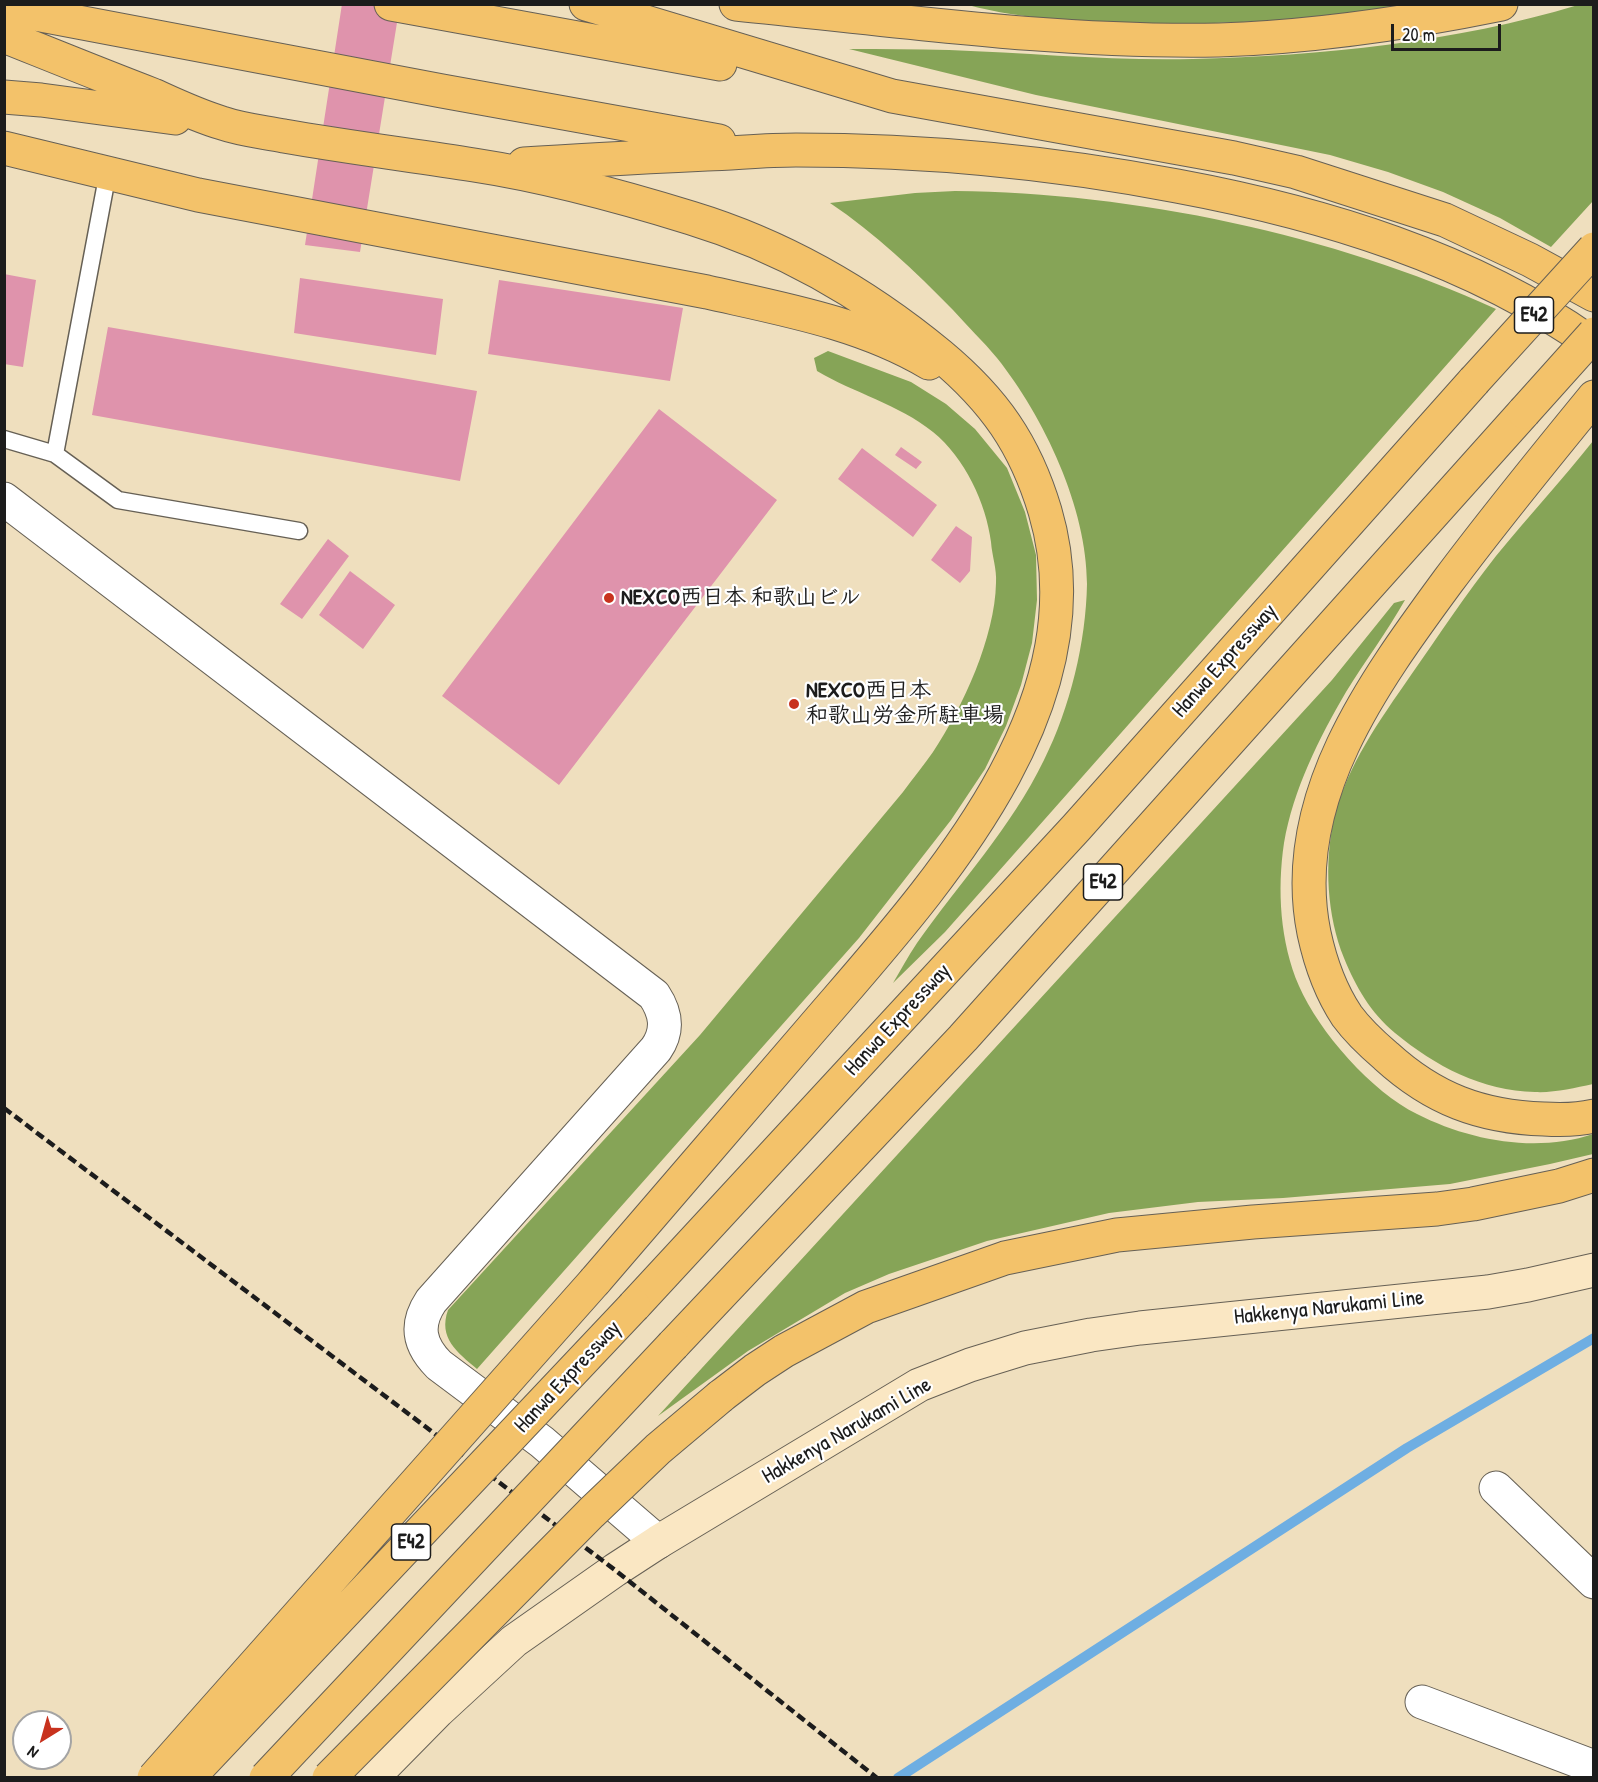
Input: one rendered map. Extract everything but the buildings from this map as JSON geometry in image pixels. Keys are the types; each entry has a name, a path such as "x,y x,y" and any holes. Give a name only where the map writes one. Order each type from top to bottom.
{"highway":[{"path":"391,4 1234,158 1296,172 1445,220 1530,260 1593,295"},
{"path":"586,4 892,96"},
{"path":"736,4 990,29 1125,39 1219,40 1356,28 1442,16 1501,4"},
{"path":"838,4 990,29"},
{"path":"4,8 734,144 795,150 1011,160 1129,177 1207,192 1295,212 1409,249 1458,269 1535,309 1593,345"},
{"path":"4,36 224,124"},
{"path":"4,98 97,107 224,124 343,146 480,166 584,188 729,230 809,266 880,308 956,369 988,400 1014,436 1029,463 1049,523 1055,557 1057,592 1053,636 1046,672 1026,730 1008,768 962,844 871,961 595,1281 154,1778"},
{"path":"4,148 198,195 707,292 842,325 888,343 949,375 1014,436"},
{"path":"480,166 795,150"},
{"name":"Hanwa Expressway","path":"188,1778 634,1306 1076,828 1593,249"},
{"name":"E42","path":"266,1778 963,1038 1593,334"},
{"path":"1593,397 1481,537 1414,627 1372,691 1341,747 1327,780 1309,853 1311,917 1318,951 1332,987 1348,1017 1367,1039 1390,1060 1443,1097 1499,1116 1557,1120 1593,1116"},
{"path":"329,1778 599,1505 658,1449 755,1370 846,1316 910,1290 1005,1258 1117,1235 1253,1222 1437,1209 1559,1186 1593,1175"}],"main road":[{"name":"Hakkenya Narukami Line","path":"372,1778 438,1711 514,1641 658,1542 919,1386 970,1365 1002,1355 1090,1335 1488,1292 1593,1270"}],"street":[{"path":"4,499 654,994 661,1005 665,1015 665,1026 663,1039 656,1049 431,1301 423,1312 420,1328 426,1350 439,1365 542,1442 658,1542"},
{"path":"1496,1488 1593,1582"},
{"path":"1422,1702 1593,1767"}],"lane":[{"path":"54,454 108,172"},
{"path":"4,439 54,454 118,501 299,531"}],"green space":[{"path":"968,5 1409,5 1309,18 1174,23 1054,19 1011,14"},
{"path":"1578,5 1593,5 1593,201 1551,247 1500,218 1443,192 1388,172 1330,155 1036,95 849,49 949,50 1102,58 1241,57 1339,50 1436,38 1532,18"},
{"path":"955,191 1093,200 1162,209 1232,223 1300,239 1368,259 1433,282 1496,309 945,932 893,983 933,920 1001,832 1044,760 1069,697 1080,651 1086,606 1085,555 1080,525 1060,465 1031,408 997,358 953,310 894,253 830,203 915,193"},
{"path":"828,351 911,382 946,404 975,429 1007,468 1025,512 1036,555 1037,600 1032,643 1021,685 1006,726 985,769 951,820 859,938 477,1369 451,1344 446,1329 448,1310 700,1035 903,792 930,757 944,734 966,693 984,648 994,604 996,573 988,527 972,482 955,455 933,432 891,406 817,371 814,358"},
{"path":"1593,441 1593,1084 1549,1092 1515,1091 1478,1082 1443,1066 1395,1033 1371,1008 1344,958 1334,925 1328,871 1331,836 1347,780 1388,709 1485,570"},
{"path":"1405,600 1353,680 1317,746 1300,784 1288,823 1282,861 1281,897 1284,934 1293,969 1308,1004 1333,1041 1365,1076 1400,1104 1417,1114 1459,1131 1504,1141 1549,1143 1593,1134 1593,1154 1450,1184 1283,1198 1198,1202 1109,1213 987,1241 889,1274 845,1293 748,1351 658,1416 1332,680 1394,603"}],"waterway":[{"path":"898,1778 1407,1448 1594,1338"}],"railway":[{"path":"4,1108 615,1570 877,1778"}],"place":[{"name":"NEXCO西日本 和歌山ビル","path":"609,598"},
{"name":"NEXCO西日本 和歌山労金所駐車場","path":"794,704"}]}
